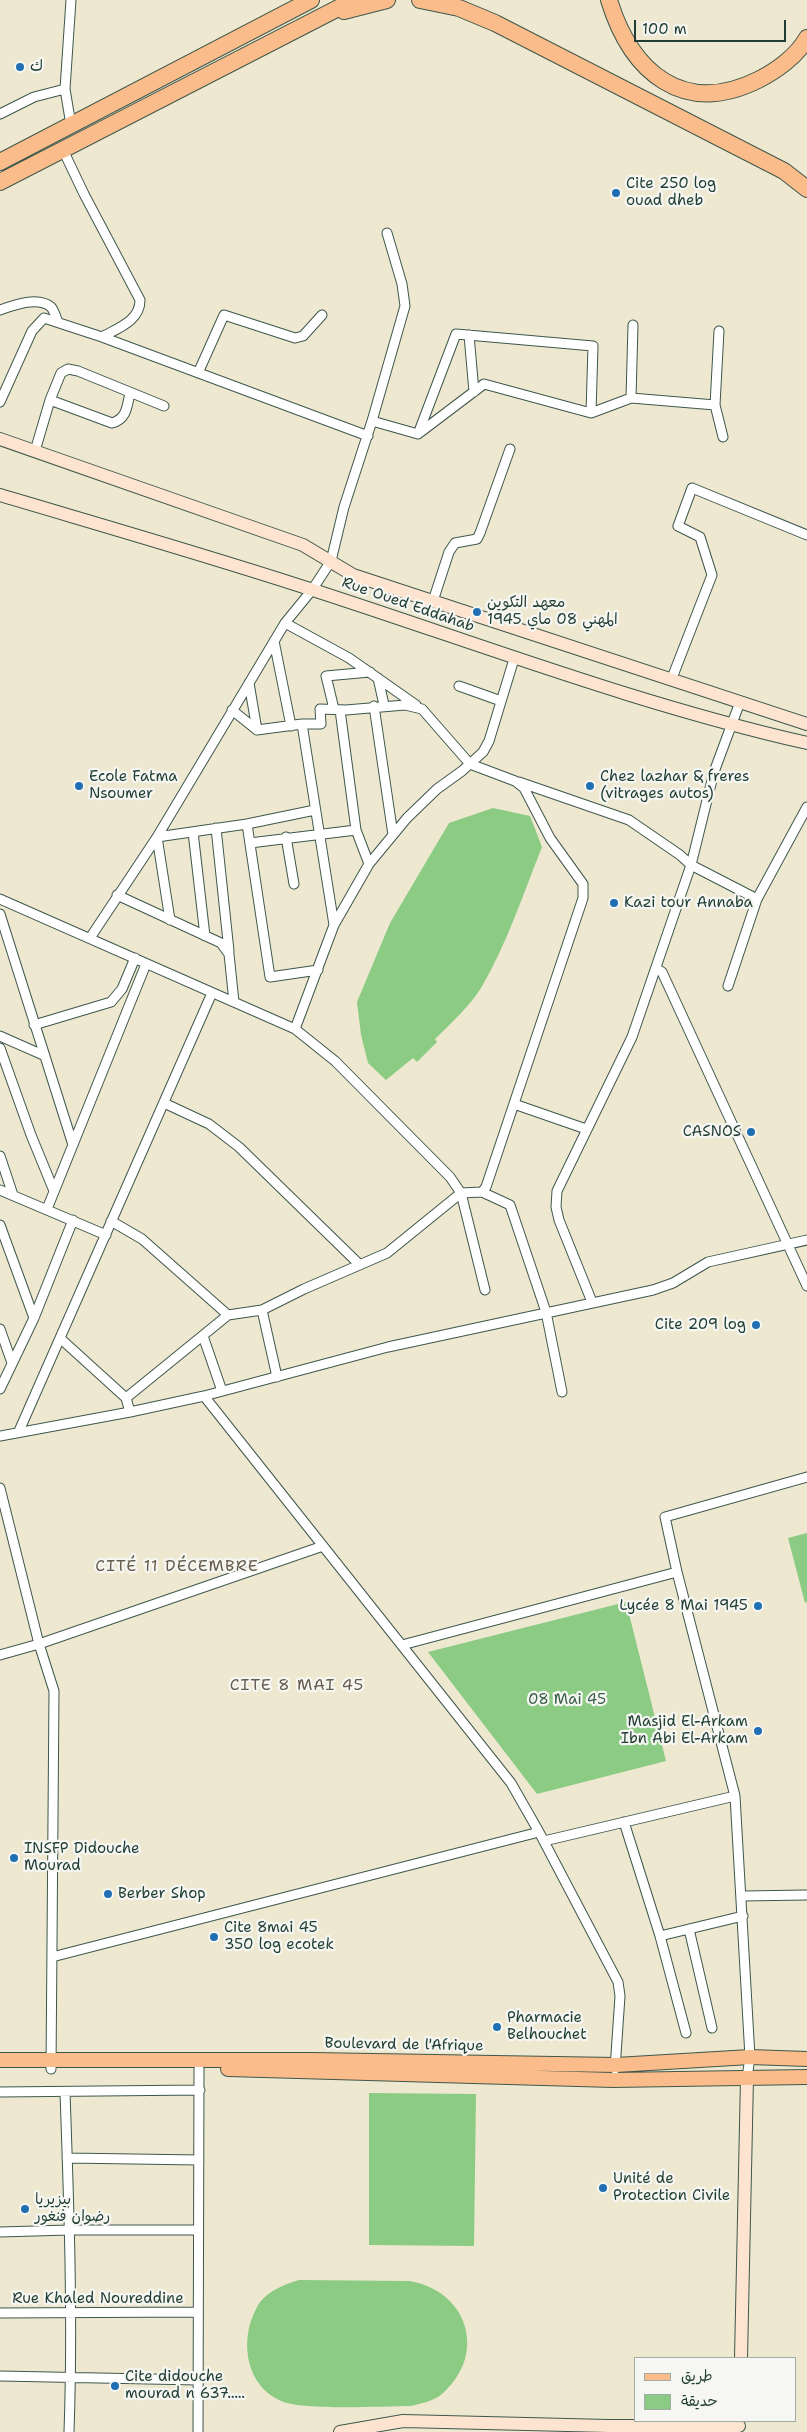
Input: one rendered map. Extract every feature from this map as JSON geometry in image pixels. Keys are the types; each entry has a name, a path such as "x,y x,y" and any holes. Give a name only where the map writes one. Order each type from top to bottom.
{"highway":[{"path":"254,30 299,0"},
{"path":"0,162 311,0"},
{"path":"0,182 354,0"},
{"path":"315,20 387,0"},
{"path":"420,0 459,8 495,23 784,171 807,189"},
{"path":"609,0 616,25 632,52 649,71 686,92 719,94 742,88 772,73 803,45 807,38"}],"main road":[{"path":"0,439 295,542 354,575 672,678 807,724"},
{"name":"Rue Oued Eddahab","path":"0,495 312,590 514,658 732,726 807,743"},
{"name":"Boulevard de l'Afrique","path":"0,2068 51,2064 314,2060 616,2065 750,2057 807,2059"},
{"name":"Boulevard de l'Afrique","path":"0,2060 51,2064 199,2069 613,2080 807,2077"},
{"path":"741,2357 746,2078"},
{"path":"340,2432 404,2421 609,2426 740,2426"}],"street":[{"path":"70,0 65,88 72,125"},
{"path":"0,114 34,98 65,88"},
{"path":"63,150 140,300 140,309 134,318 102,336"},
{"path":"90,938 157,837 285,623 312,590 331,561 344,507 368,436 406,299 387,233"},
{"path":"0,310 23,303 42,303 52,308 58,322"},
{"path":"198,373 224,315 295,338 303,336 322,316"},
{"path":"0,402 32,330 44,318 102,336 368,436"},
{"path":"631,398 633,325"},
{"path":"718,331 716,405 723,437"},
{"path":"418,434 456,334 593,346 591,413"},
{"path":"470,335 474,392"},
{"path":"35,451 50,400 61,373 68,369 78,371 164,406"},
{"path":"418,434 484,384 591,413 631,398 716,405"},
{"path":"50,400 112,423 120,421 126,412 130,393"},
{"path":"372,421 418,434"},
{"path":"433,601 449,552 455,543 477,539 510,449"},
{"path":"672,678 712,574 700,536 678,526 692,488 807,535"},
{"path":"285,623 349,658 422,709 470,764 629,820 680,855 691,866 757,899"},
{"path":"274,641 291,726"},
{"path":"295,1029 334,925 369,864 393,835 437,789 483,752 489,741 514,658"},
{"path":"369,864 356,830 337,710 326,676 370,672"},
{"path":"378,678 384,705"},
{"path":"249,682 257,730"},
{"path":"459,686 501,701"},
{"path":"592,1302 556,1207 557,1191 632,1037 691,866 714,772 740,702"},
{"path":"232,710 257,730 302,724 321,724 320,709 337,710 384,705 405,705 422,709"},
{"path":"374,706 393,835"},
{"path":"302,724 334,925"},
{"path":"482,1192 486,1187 584,890 550,838 524,788 515,781"},
{"path":"728,986 757,899 807,807"},
{"path":"157,837 247,824 315,810"},
{"path":"247,824 270,977 318,970"},
{"path":"216,828 234,1002"},
{"path":"250,843 286,837 356,830"},
{"path":"193,832 205,936"},
{"path":"157,837 170,920"},
{"path":"286,837 294,884"},
{"path":"117,895 221,943 229,954"},
{"path":"0,898 295,1029 335,1061 450,1177 461,1193 485,1290"},
{"path":"0,917 73,1145"},
{"path":"34,1025 111,1002 122,989 134,958"},
{"path":"47,1209 146,964"},
{"path":"656,968 662,972 807,1286"},
{"path":"19,1431 212,993"},
{"path":"0,1036 43,1055"},
{"path":"0,1048 31,1135 54,1191"},
{"path":"164,1103 209,1124 239,1147 360,1265"},
{"path":"514,1104 586,1129"},
{"path":"0,1156 13,1195"},
{"path":"0,1190 106,1234"},
{"path":"126,1398 228,1315 262,1310 387,1253 461,1193 482,1192 510,1205 546,1312 562,1392"},
{"path":"0,1389 34,1318 73,1220"},
{"path":"111,1221 142,1239 228,1315"},
{"path":"0,1225 4,1247 34,1318"},
{"path":"0,1436 204,1396 388,1347 653,1290 673,1283 708,1262 807,1240"},
{"path":"262,1310 277,1377"},
{"path":"0,1330 12,1363"},
{"path":"203,1336 222,1391"},
{"path":"61,1338 126,1398 130,1412"},
{"path":"204,1396 511,1783 542,1836 618,1982 620,1996 616,2065 613,2080"},
{"path":"746,2078 750,2057 743,1896 735,1796 677,1572 665,1517 807,1477"},
{"path":"0,1488 39,1644 54,1691 51,2064"},
{"path":"0,1655 39,1644 323,1546"},
{"path":"402,1645 677,1572"},
{"path":"52,1957 542,1836 624,1822 735,1796"},
{"path":"624,1822 660,1936 686,2033"},
{"path":"743,1896 807,1895"},
{"path":"660,1936 744,1916"},
{"path":"689,1929 712,2028"},
{"path":"198,2432 197,2230 199,2069"},
{"path":"0,2092 200,2090"},
{"path":"65,2092 68,2158 71,2377 68,2432"},
{"path":"68,2158 199,2160"},
{"path":"0,2232 197,2230"},
{"name":"Rue Khaled Noureddine","path":"0,2313 197,2312"},
{"path":"0,2376 198,2380"}],"green space":[{"path":"493,808 530,816 542,847 521,901 499,954 481,988 471,1002 435,1039 437,1042 417,1062 413,1058 386,1080 368,1063 361,1035 357,1002 390,923 449,823"},
{"path":"807,1533 807,1602 805,1603 788,1538"},
{"name":"08 Mai 45","path":"626,1602 666,1761 537,1794 428,1652"},
{"path":"369,2093 476,2094 474,2246 369,2245"},
{"path":"299,2280 409,2281 429,2287 445,2297 457,2310 465,2325 467,2342 465,2360 457,2377 440,2396 411,2406 307,2406 281,2401 269,2394 253,2374 249,2361 247,2348 251,2322 259,2303 264,2298 280,2287"}],"place":[{"name":"ك","path":"20,67"},
{"name":"Cite 250 log ouad dheb","path":"616,193"},
{"name":"معهد التكوين المهني 08 ماي 1945","path":"477,612"},
{"name":"Ecole Fatma Nsoumer","path":"79,786"},
{"name":"Chez lazhar & freres (vitrages autos)","path":"590,786"},
{"name":"Kazi tour Annaba","path":"614,903"},
{"name":"CASNOS","path":"751,1132"},
{"name":"Cite 209 log","path":"756,1325"},
{"name":"Lycée 8 Mai 1945","path":"758,1606"},
{"name":"Masjid El-Arkam Ibn Abi El-Arkam","path":"758,1731"},
{"name":"INSFP Didouche Mourad","path":"14,1858"},
{"name":"Berber Shop","path":"108,1894"},
{"name":"Cite 8mai 45 350 log ecotek","path":"214,1937"},
{"name":"Pharmacie Belhouchet","path":"497,2027"},
{"name":"Unité de Protection Civile","path":"603,2188"},
{"name":"بيزيريا رضوان فنغور","path":"25,2209"},
{"name":"Cite didouche mourad n 637.....","path":"115,2386"}],"district":[{"name":"CITÉ 11 DÉCEMBRE","path":"177,1567"},
{"name":"CITE 8 MAI 45","path":"297,1686"}]}
